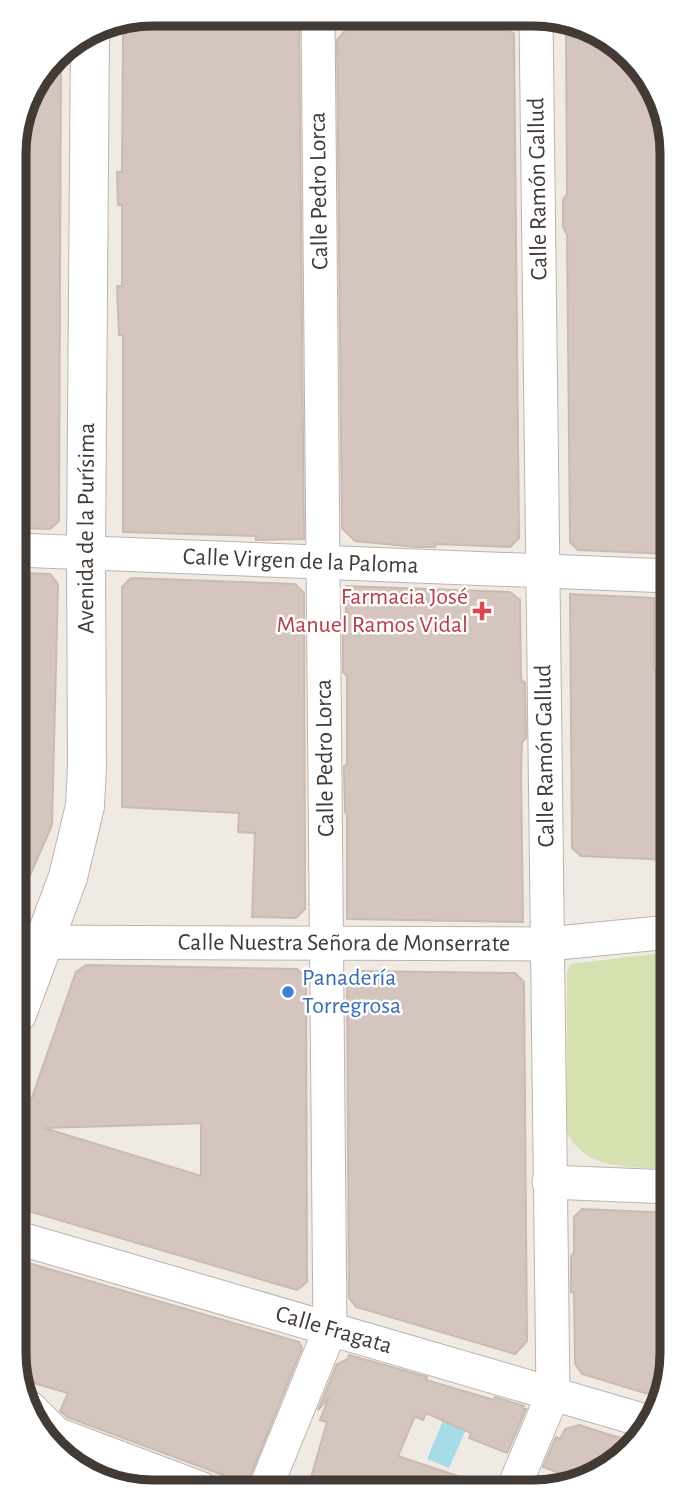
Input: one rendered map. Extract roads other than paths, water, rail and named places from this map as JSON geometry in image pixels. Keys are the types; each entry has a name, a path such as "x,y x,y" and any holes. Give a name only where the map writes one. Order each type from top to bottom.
{"street":[{"name":"Calle Pedro Lorca","path":"269,1480 330,1330 318,26"},
{"name":"Calle Ramón Gallud","path":"517,1480 554,1394 549,1182 536,26"},
{"name":"Avenida de la Purísima","path":"26,968 31,942 68,877 85,806 89,44"},
{"name":"Calle Virgen de la Paloma","path":"27,550 660,576"},
{"name":"Calle Nuestra Señora de Monserrate","path":"31,942 547,944 659,933"},
{"path":"549,1182 659,1187"},
{"name":"Calle Fragata","path":"26,1240 641,1420"},
{"path":"52,1430 56,1434 178,1480"}],"water":[{"path":"445,1416 468,1425 449,1468 427,1459"}],"place":[{"name":"Farmacia José Manuel Ramos Vidal","path":"482,611"},
{"name":"Panadería Torregrosa","path":"288,992"}]}
